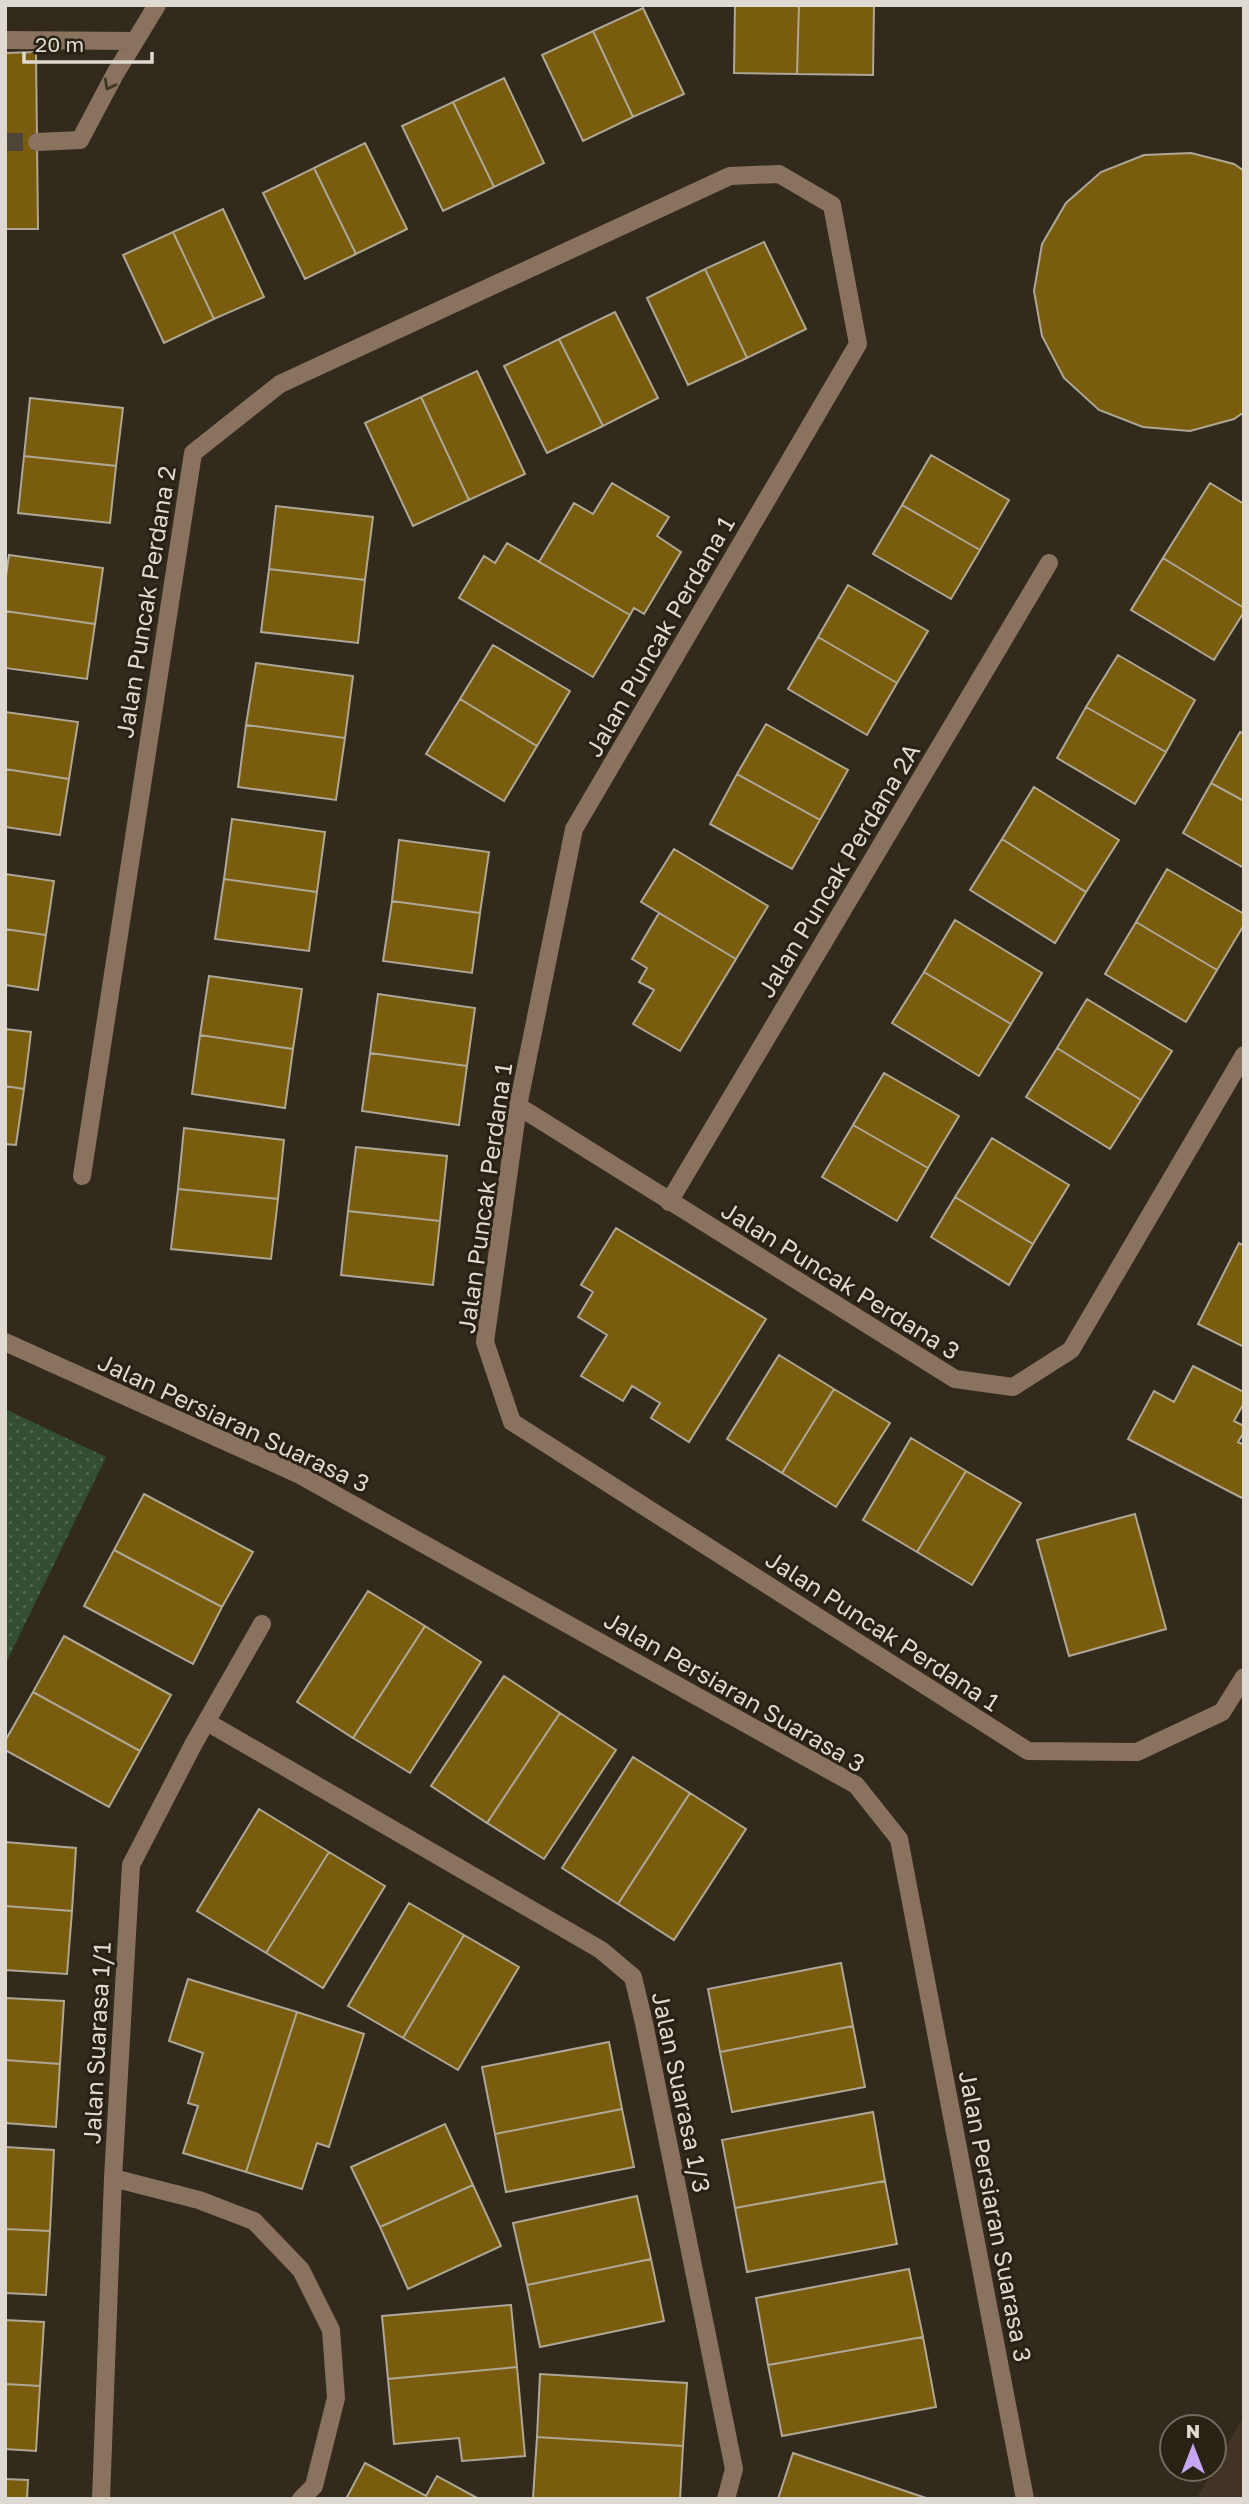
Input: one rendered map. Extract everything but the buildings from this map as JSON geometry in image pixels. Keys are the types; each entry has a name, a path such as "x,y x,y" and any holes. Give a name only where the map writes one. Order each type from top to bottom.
{"street":[{"path":"37,142 80,140 157,5"},
{"path":"5,40 135,41"},
{"name":"Jalan Puncak Perdana 2","path":"82,1176 193,453 280,384 730,176 779,174 832,205"},
{"name":"Jalan Puncak Perdana 1","path":"832,205 858,344 574,829 518,1106 485,1342 512,1422 1028,1751 1137,1752 1222,1712 1244,1677"},
{"name":"Jalan Puncak Perdana 2A","path":"668,1202 1049,563"},
{"name":"Jalan Puncak Perdana 3","path":"518,1106 955,1379 1013,1388 1071,1350 1244,1055"},
{"name":"Jalan Persiaran Suarasa 3","path":"5,1342 298,1474 856,1785 900,1839 1025,2499"},
{"name":"Jalan Suarasa 1/1","path":"101,2499 113,2178 131,1865 262,1624"},
{"name":"Jalan Suarasa 1/3","path":"207,1722 601,1950 633,1977 645,2023 734,2469 726,2499"},
{"path":"113,2178 199,2200 254,2221 301,2270 331,2330 336,2398 314,2486 301,2499"}],"shaded area":[{"path":"1244,2416 1244,2499 1196,2499 1206,2483 1228,2483 1228,2444"}],"green space":[{"path":"5,1409 106,1457 5,1665"}],"tunnel":[{"path":"5,142 37,142"}]}
